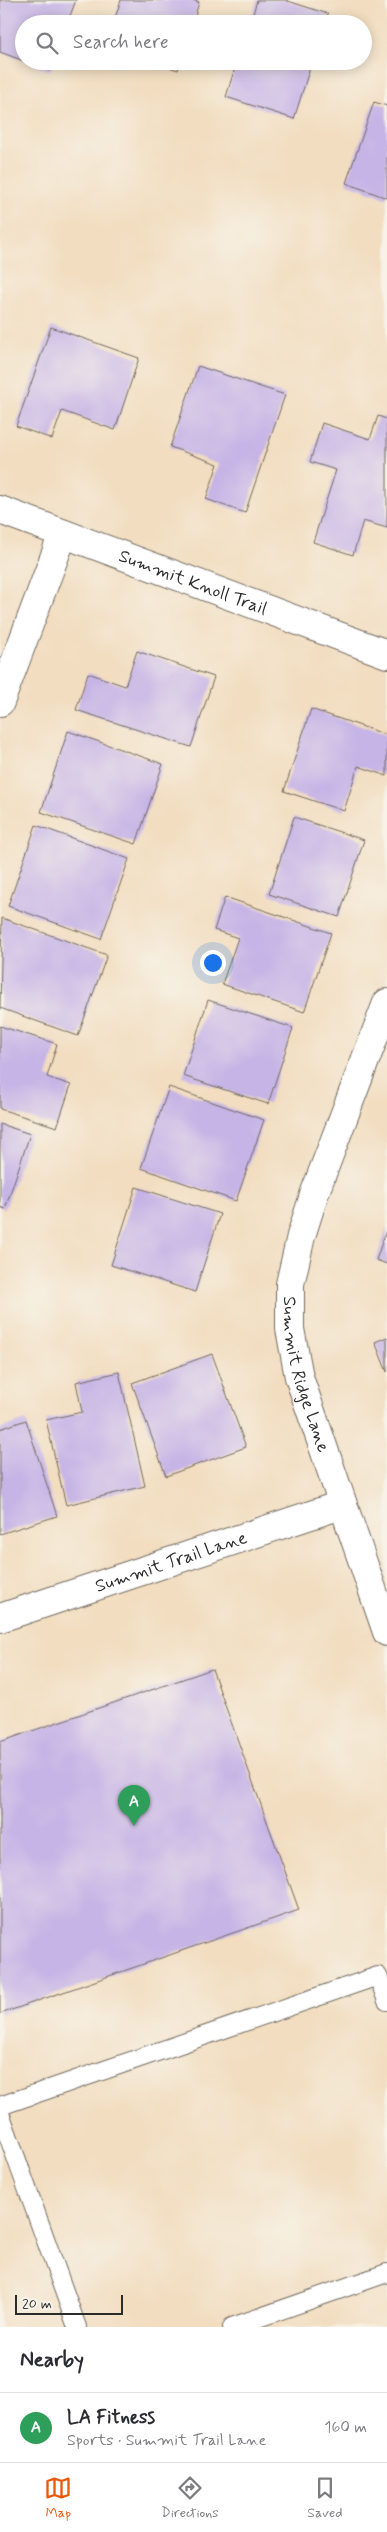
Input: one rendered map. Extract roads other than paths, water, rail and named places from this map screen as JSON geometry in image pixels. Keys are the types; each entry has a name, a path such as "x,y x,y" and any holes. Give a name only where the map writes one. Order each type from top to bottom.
{"street":[{"name":"Summit Knoll Trail","path":"0,510 387,654"},
{"path":"0,702 63,534"},
{"name":"Summit Ridge Lane","path":"387,1003 312,1201 301,1236 290,1284 290,1329 299,1377 341,1505 387,1632"},
{"name":"Summit Trail Lane","path":"0,1618 341,1505"}],"lane":[{"path":"0,2106 378,1976 387,2001"},
{"path":"0,2112 77,2327"},
{"path":"232,2327 387,2273"}],"place":[{"name":"LA Fitness","path":"134,1826"}]}
